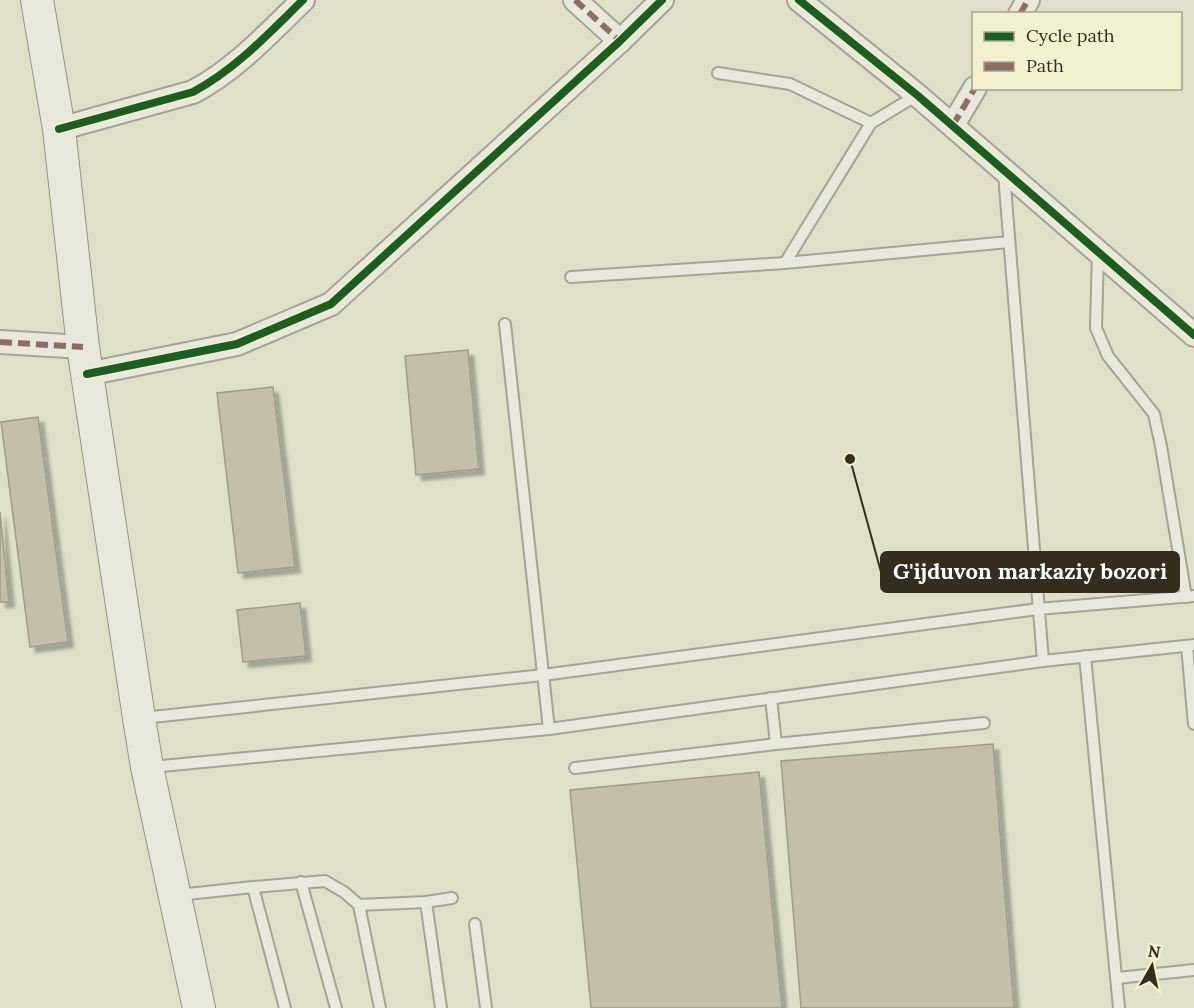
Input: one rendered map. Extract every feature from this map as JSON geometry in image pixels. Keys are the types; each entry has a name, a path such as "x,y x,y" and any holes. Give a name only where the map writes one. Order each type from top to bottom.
{"main road":[{"path":"37,0 58,129 85,361 147,767 199,1008"}],"street":[{"path":"58,129 193,92 231,68 303,0"},
{"path":"575,0 620,41"},
{"path":"0,342 85,361 237,344 331,304 662,0"},
{"path":"799,0 917,95 1194,334"},
{"path":"952,125 974,90"}],"lane":[{"path":"718,74 790,84 871,123"},
{"path":"785,263 871,123 917,95"},
{"path":"1003,169 1042,661"},
{"path":"571,277 785,263 1009,242"},
{"path":"140,718 543,675 1038,609 1190,597 1154,414 1108,356 1096,328 1098,252"},
{"path":"505,324 549,729"},
{"path":"147,767 549,729 1042,661 1191,645 1194,724"},
{"path":"1085,656 1119,1008"},
{"path":"771,698 776,744"},
{"path":"575,768 776,744 984,723"},
{"path":"174,895 325,881 344,892 359,905 380,1008"},
{"path":"301,882 336,1008"},
{"path":"252,887 285,1008"},
{"path":"359,905 426,902 452,898"},
{"path":"426,902 441,1008"},
{"path":"475,924 486,1008"},
{"path":"1117,978 1194,970"}],"building":[{"path":"468,350 479,469 416,475 405,356"},
{"path":"273,387 295,567 238,573 217,393"},
{"path":"38,417 68,642 30,647 1,422"},
{"path":"0,512 9,602 0,602"},
{"path":"300,603 306,656 243,662 237,610"},
{"path":"993,744 1014,1008 801,1008 781,761"},
{"path":"759,772 782,1008 591,1008 570,790"}],"marked path":[{"path":"575,0 620,41"},
{"path":"1021,12 1028,0"},
{"path":"953,125 974,90"},
{"path":"0,342 83,347"}],"cycle path":[{"path":"59,129 193,92 224,73 265,38 303,0"},
{"path":"87,374 237,344 331,304 662,0"},
{"path":"799,0 917,95 1194,335"}],"place":[{"name":"G'ijduvon markaziy bozori","path":"850,459"}]}
